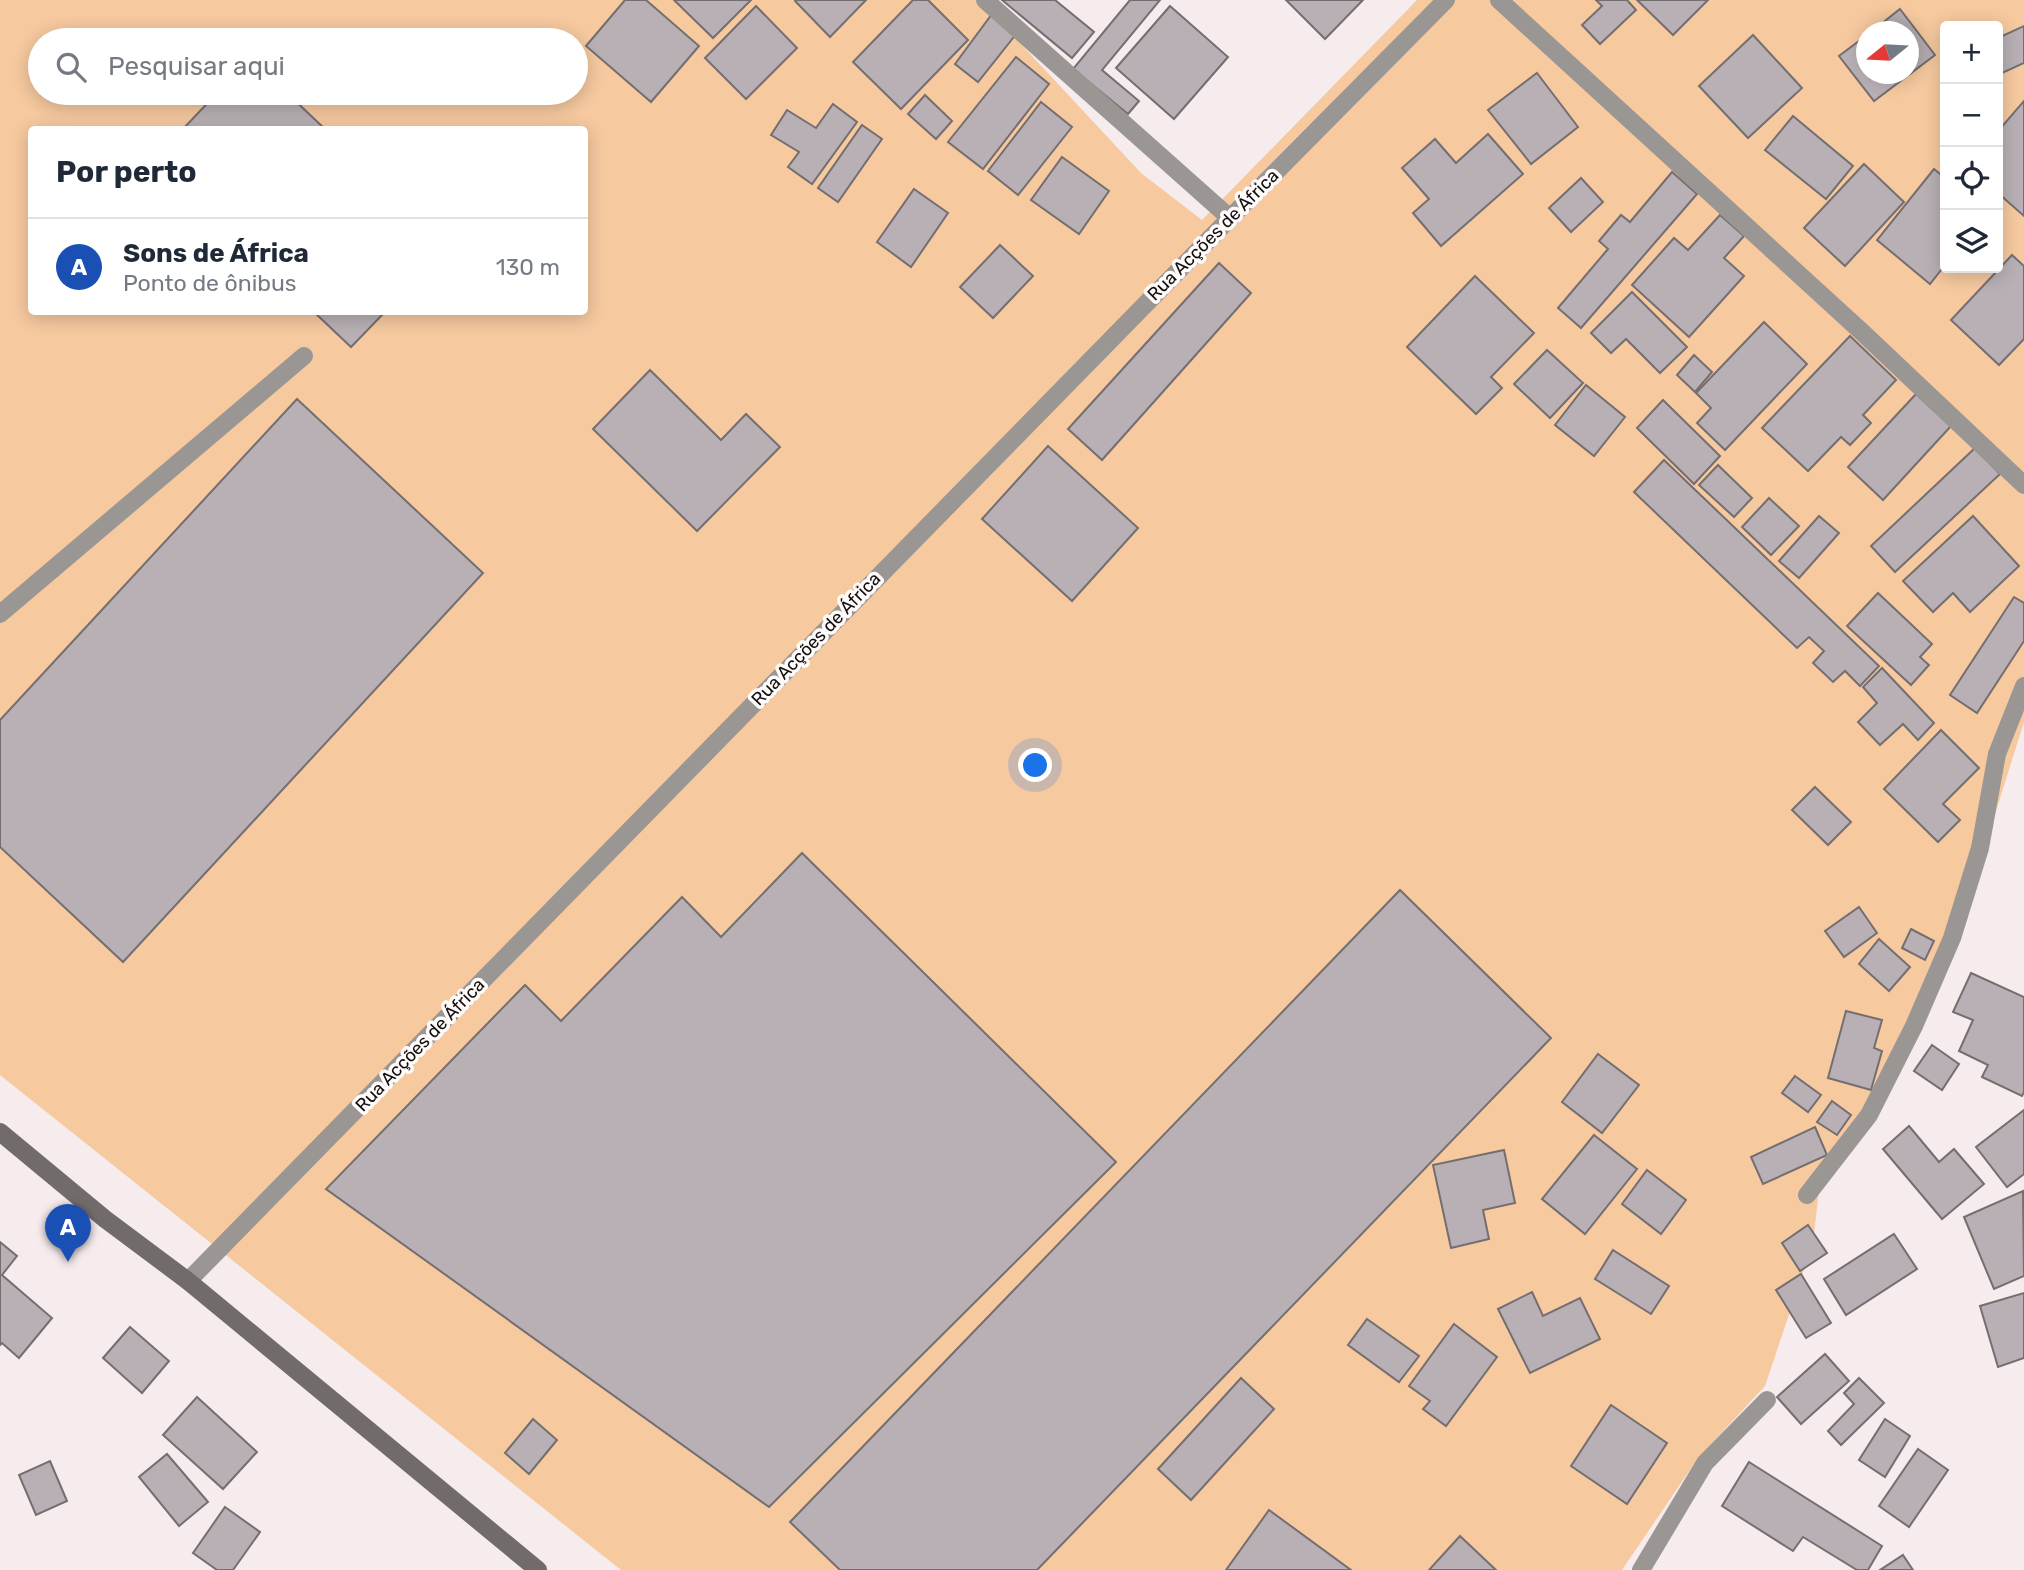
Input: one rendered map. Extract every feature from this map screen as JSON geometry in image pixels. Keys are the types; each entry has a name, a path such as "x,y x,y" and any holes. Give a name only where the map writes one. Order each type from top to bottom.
{"main road":[{"path":"0,1132 105,1219 188,1281 538,1570"}],"street":[{"path":"985,0 1230,218"},
{"name":"Rua Acções de África","path":"188,1281 1446,0"},
{"path":"1499,0 1853,324 2024,485"},
{"path":"0,614 304,356"},
{"path":"1807,1195 1869,1115 1914,1026 1952,938 1980,848 1997,754 2024,686"},
{"path":"1641,1570 1705,1463 1767,1400"}],"shaded area":[{"path":"0,0 980,0 1141,173 1202,220 1417,0 2024,0 2024,722 1943,979 1819,1190 1813,1243 1765,1386 1698,1458 1622,1570 621,1570 0,1075"}],"building":[{"path":"625,0 646,0 699,46 651,102 588,48 588,44"},
{"path":"674,0 751,0 713,38"},
{"path":"796,0 866,0 830,37"},
{"path":"913,0 928,0 968,40 901,109 853,62"},
{"path":"1002,0 1055,0 1094,32 1072,58"},
{"path":"1130,0 1160,0 1102,70 1139,101 1128,114 1073,69"},
{"path":"1286,0 1363,0 1325,39"},
{"path":"1596,0 1627,0 1636,10 1600,44 1582,25 1602,6"},
{"path":"1637,0 1708,0 1673,35"},
{"path":"756,6 797,48 746,99 705,58"},
{"path":"1170,6 1228,57 1174,119 1116,68"},
{"path":"1900,9 1909,21 1885,21"},
{"path":"992,14 1017,33 978,82 955,64"},
{"path":"2024,26 2024,63 2003,73 2003,36"},
{"path":"1919,34 1935,55 1919,67"},
{"path":"1753,35 1802,88 1748,138 1699,86"},
{"path":"1856,43 1856,78 1839,56"},
{"path":"1016,57 1049,84 983,169 948,142"},
{"path":"1537,73 1578,127 1531,164 1488,110"},
{"path":"1861,84 1897,84 1874,101"},
{"path":"925,95 952,121 936,139 908,114"},
{"path":"2024,101 2024,216 2003,197 2003,125"},
{"path":"1041,102 1072,127 1018,195 988,171"},
{"path":"833,104 857,122 812,184 788,167 799,152 771,135 787,110 816,128"},
{"path":"206,105 300,105 322,126 186,126"},
{"path":"1793,116 1853,166 1826,199 1765,150"},
{"path":"862,125 882,139 838,202 818,188"},
{"path":"1488,134 1523,174 1441,246 1413,213 1429,199 1402,168 1435,139 1456,163"},
{"path":"1062,157 1109,191 1079,234 1031,200"},
{"path":"1864,164 1904,202 1845,266 1804,228"},
{"path":"1934,169 1940,174 1940,271 1930,284 1877,240"},
{"path":"1672,172 1697,194 1581,328 1558,308 1608,249 1599,241 1621,215 1630,222"},
{"path":"1581,178 1603,202 1571,232 1549,208"},
{"path":"914,189 948,213 911,267 877,242"},
{"path":"1720,215 1744,236 1724,258 1744,276 1689,337 1632,285 1674,238 1688,250"},
{"path":"1000,245 1033,276 993,318 960,287"},
{"path":"2012,255 2024,266 2024,339 1999,365 1951,320 1995,273 2003,273 2003,265"},
{"path":"1219,263 1251,293 1102,460 1068,429"},
{"path":"1475,276 1534,333 1491,377 1502,388 1476,414 1407,347"},
{"path":"1632,292 1687,347 1660,373 1626,339 1611,353 1591,333"},
{"path":"317,315 382,315 351,347"},
{"path":"1764,322 1807,364 1725,450 1697,423 1711,408 1696,393"},
{"path":"1850,336 1896,380 1863,415 1871,423 1850,445 1841,437 1808,471 1762,428"},
{"path":"1547,350 1583,383 1550,418 1514,384"},
{"path":"1694,355 1712,372 1695,392 1677,375"},
{"path":"650,370 721,440 746,414 780,447 697,531 593,429"},
{"path":"1586,385 1625,417 1594,456 1555,425"},
{"path":"1916,394 1951,426 1883,500 1848,467"},
{"path":"297,399 483,573 123,962 0,847 0,720"},
{"path":"1663,400 1720,456 1694,484 1637,428"},
{"path":"1048,446 1138,528 1072,601 982,519"},
{"path":"1975,448 2000,474 1895,572 1871,546"},
{"path":"1664,460 1879,666 1860,686 1845,671 1833,682 1813,663 1824,651 1809,637 1797,648 1634,492"},
{"path":"1718,465 1752,498 1734,517 1699,485"},
{"path":"1769,498 1799,526 1771,555 1742,527"},
{"path":"1819,516 1839,533 1799,578 1779,561"},
{"path":"1973,516 2019,566 1970,612 1953,593 1933,612 1903,581"},
{"path":"1878,593 1932,644 1920,657 1929,665 1911,685 1847,626"},
{"path":"2014,597 2024,603 2024,641 1977,713 1950,695"},
{"path":"1882,668 1934,723 1918,740 1903,724 1880,745 1858,722 1877,703 1863,687"},
{"path":"1941,730 1979,768 1943,804 1960,820 1938,842 1884,789"},
{"path":"1815,787 1851,822 1828,845 1792,810"},
{"path":"802,853 1116,1162 769,1507 326,1189 525,985 561,1021 682,897 721,937"},
{"path":"1400,890 1551,1038 1037,1570 840,1570 790,1522"},
{"path":"1859,907 1877,933 1844,957 1825,931"},
{"path":"1911,929 1934,941 1925,960 1902,948"},
{"path":"1879,939 1910,967 1889,991 1859,964"},
{"path":"1971,973 2024,997 2022,1096 1982,1077 1988,1065 1959,1051 1973,1020 1953,1012"},
{"path":"1846,1011 1882,1020 1874,1048 1882,1051 1871,1090 1828,1078"},
{"path":"1932,1045 1959,1064 1942,1090 1914,1071"},
{"path":"1598,1054 1639,1085 1602,1133 1562,1102"},
{"path":"1795,1076 1821,1095 1808,1112 1782,1093"},
{"path":"1832,1101 1851,1115 1837,1135 1817,1122"},
{"path":"2024,1110 2024,1174 2007,1187 1976,1147"},
{"path":"1909,1126 1939,1162 1954,1149 1984,1184 1942,1219 1883,1149"},
{"path":"1815,1127 1827,1155 1763,1184 1751,1157"},
{"path":"1594,1135 1637,1169 1585,1234 1542,1199"},
{"path":"1504,1150 1515,1203 1483,1210 1489,1239 1451,1248 1433,1165"},
{"path":"1647,1170 1686,1200 1661,1234 1622,1204"},
{"path":"2023,1191 2024,1276 1994,1289 1964,1217"},
{"path":"1808,1225 1827,1253 1800,1271 1782,1243"},
{"path":"1894,1234 1917,1269 1846,1315 1824,1279"},
{"path":"0,1242 17,1256 2,1275 52,1318 19,1358 2,1343 0,1345"},
{"path":"1613,1250 1669,1286 1651,1314 1595,1279"},
{"path":"1801,1274 1831,1323 1806,1338 1776,1290"},
{"path":"1532,1292 1543,1316 1580,1298 1600,1339 1530,1373 1498,1309"},
{"path":"2024,1293 2024,1358 1998,1367 1980,1306"},
{"path":"1367,1319 1419,1356 1399,1382 1348,1345"},
{"path":"1454,1324 1497,1357 1446,1426 1423,1409 1430,1401 1409,1386"},
{"path":"130,1327 169,1361 142,1393 103,1358"},
{"path":"1825,1354 1849,1381 1801,1424 1777,1397"},
{"path":"1241,1378 1274,1409 1191,1500 1158,1469"},
{"path":"1859,1378 1884,1403 1841,1445 1828,1431 1854,1404 1844,1393"},
{"path":"197,1397 257,1452 223,1489 163,1435"},
{"path":"1611,1405 1667,1443 1627,1504 1571,1466"},
{"path":"533,1419 557,1440 529,1474 505,1453"},
{"path":"1885,1419 1910,1436 1885,1477 1859,1460"},
{"path":"1918,1449 1948,1470 1909,1527 1879,1506"},
{"path":"167,1454 208,1502 179,1526 139,1477"},
{"path":"50,1461 67,1501 36,1515 19,1475"},
{"path":"1749,1462 1882,1546 1868,1570 1857,1570 1803,1537 1793,1551 1722,1506"},
{"path":"225,1507 260,1532 233,1570 217,1570 193,1553"},
{"path":"1269,1510 1351,1570 1226,1570"},
{"path":"1460,1536 1496,1570 1429,1570"},
{"path":"1903,1555 1913,1570 1880,1570"}],"place":[{"name":"Sons de África","path":"68,1262"}]}
